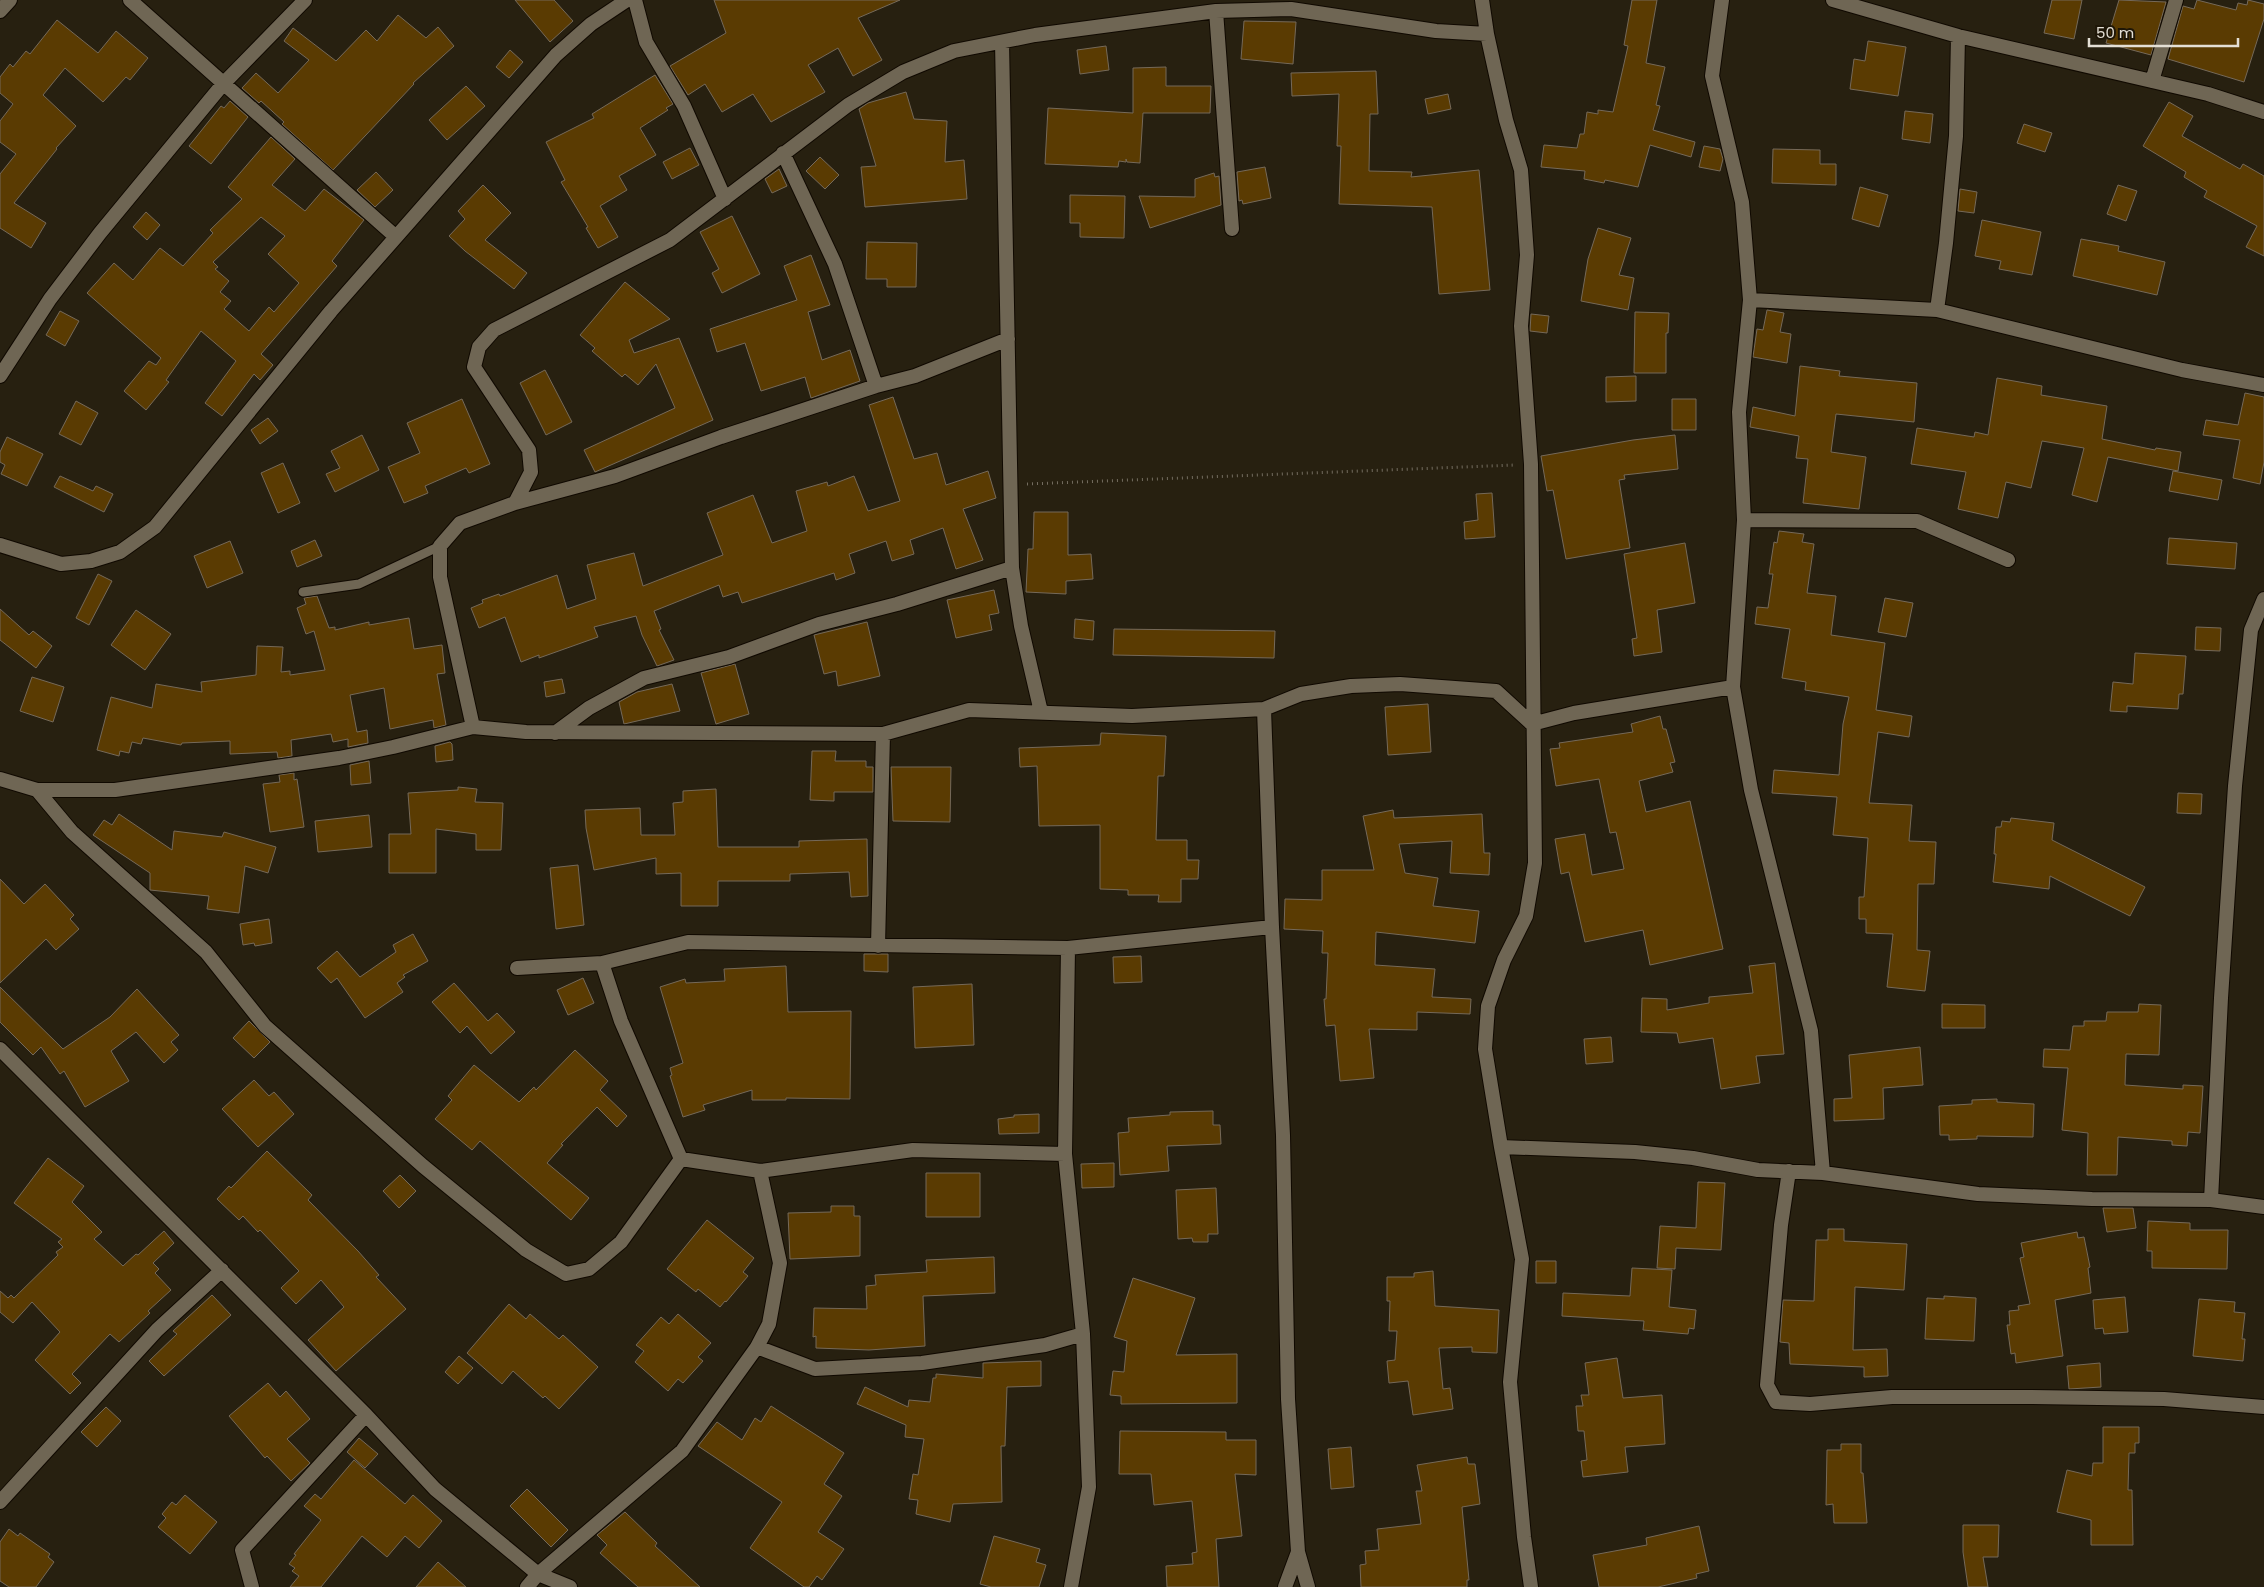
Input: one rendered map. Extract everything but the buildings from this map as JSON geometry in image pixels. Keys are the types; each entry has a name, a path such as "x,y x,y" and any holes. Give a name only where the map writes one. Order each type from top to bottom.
{"street":[{"path":"0,11 10,0"},
{"path":"130,0 396,237"},
{"path":"0,376 50,298 100,233 223,84 305,0"},
{"path":"0,545 62,564 90,561 120,552 155,526 331,310 556,55 591,24 627,0"},
{"path":"636,0 646,42 684,106 724,199"},
{"path":"1482,0 1487,34 1506,120 1521,170 1527,255 1521,326 1531,464 1532,724 1535,863 1526,916 1504,960 1488,1006 1485,1049 1500,1147 1522,1259 1510,1382 1524,1537 1531,1587"},
{"path":"1722,0 1712,76 1742,202 1750,300 1739,412 1744,520 1734,687 1751,790 1811,1031 1823,1173"},
{"path":"1833,0 1958,36 2208,94 2264,112"},
{"path":"2152,81 2176,0"},
{"path":"515,503 531,472 529,450 474,367 479,347 494,330 670,240 848,105 903,72 954,51 1035,35 1216,11 1291,9 1436,31 1487,34"},
{"path":"1216,11 1232,229"},
{"path":"1937,310 1946,243 1956,136 1958,36"},
{"path":"1002,42 1012,568 1021,626 1041,712"},
{"path":"783,153 835,264 876,386"},
{"path":"1750,300 1937,310 2182,370 2264,385"},
{"path":"473,727 440,577 440,546 460,523 515,503 615,476 721,437 876,386 915,376 1008,339"},
{"path":"1744,520 1917,521 2008,560"},
{"path":"555,732 589,708 644,678 729,657 819,624 897,604 1012,568"},
{"path":"2211,1200 2221,998 2235,786 2251,630 2264,598"},
{"path":"0,779 37,790 115,790 339,758 473,727 526,732 883,734 969,710 1132,716 1264,709 1301,694 1352,686 1400,684 1496,691 1532,724"},
{"path":"1532,724 1574,712 1734,687"},
{"path":"1264,709 1272,927 1283,1134 1288,1399 1298,1552 1308,1587"},
{"path":"878,946 883,734"},
{"path":"37,790 72,832 206,952 265,1026 430,1172 526,1250 566,1274 589,1269 621,1242 682,1160"},
{"path":"518,968 602,963 688,942 1068,948 1272,927"},
{"path":"1068,948 1065,1154 1083,1334 1089,1488 1071,1587"},
{"path":"602,963 621,1021 682,1160"},
{"path":"0,1049 366,1414 435,1489 538,1574 570,1587"},
{"path":"1500,1147 1636,1152 1693,1158 1758,1170 1823,1173 1978,1194 2092,1199 2211,1200 2264,1207"},
{"path":"682,1160 760,1171 913,1150 1065,1154"},
{"path":"527,1587 538,1574 682,1451 757,1347 769,1324 780,1263 760,1171"},
{"path":"1789,1171 1781,1225 1766,1385 1776,1402 1810,1404 1892,1397 2031,1397 2164,1399 2264,1407"},
{"path":"0,1502 157,1330 222,1270"},
{"path":"757,1347 815,1369 922,1363 1045,1345 1083,1334"},
{"path":"252,1587 242,1550 366,1414"},
{"path":"1285,1587 1298,1552"}],"lane":[{"path":"303,592 359,584 440,546"}],"path":[{"path":"1009,484 1531,464"}]}
